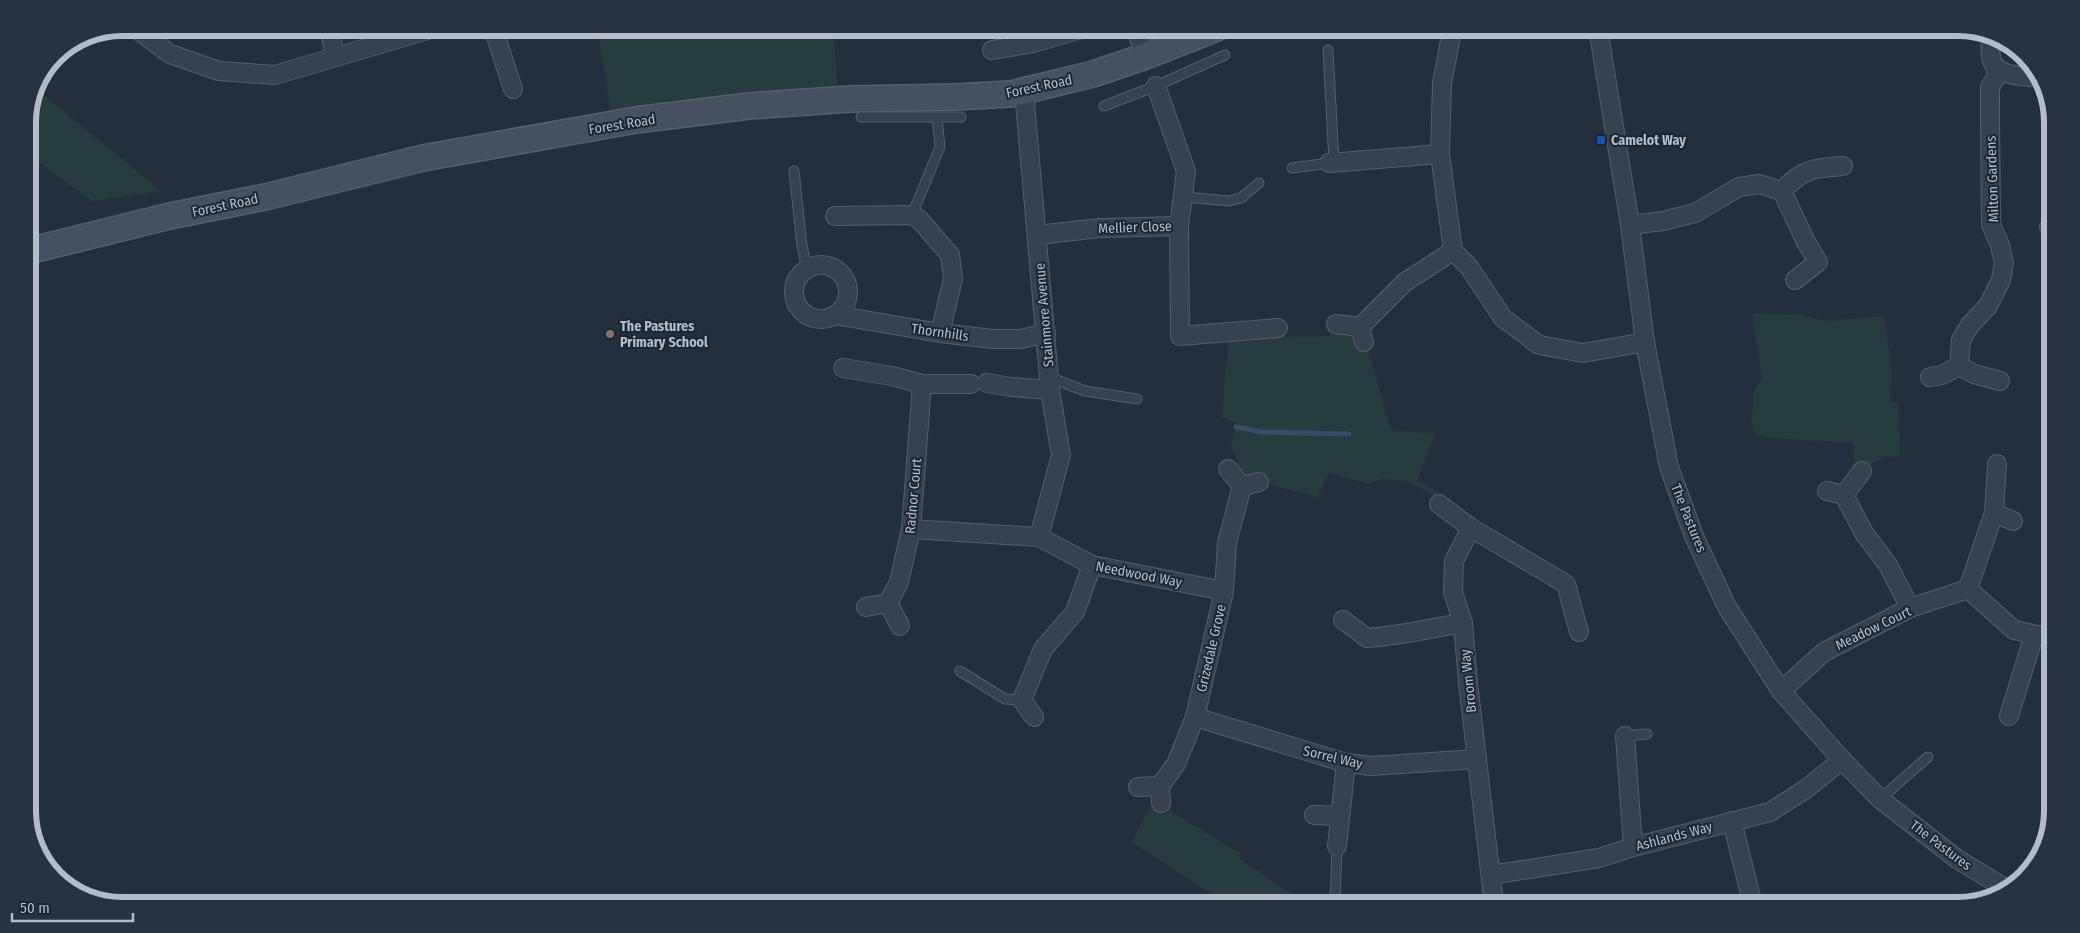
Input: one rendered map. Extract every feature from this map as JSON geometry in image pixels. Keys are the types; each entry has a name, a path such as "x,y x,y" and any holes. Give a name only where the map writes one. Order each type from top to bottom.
{"street":[{"path":"146,36 170,54 219,71 275,74 406,36"},
{"path":"331,36 335,56"},
{"path":"496,36 513,89"},
{"path":"992,50 1033,43 1058,36"},
{"path":"1138,36 1146,56"},
{"name":"Forest Road","path":"36,249 423,158 636,120 749,106 850,99 1011,94 1093,74 1197,36"},
{"path":"1451,36 1442,83 1440,154 1453,251 1469,267 1503,318 1539,345 1583,353 1645,342"},
{"name":"The Pastures","path":"1599,36 1630,225 1645,342 1668,467 1694,536 1727,607 1781,691 1842,760 1880,799 1957,859 2000,885"},
{"path":"1991,43 1991,58 2000,71 2031,77"},
{"name":"Milton Gardens","path":"1959,366 1961,340 1970,325 1988,306 2002,280 2004,263 2000,245 1991,225 1990,87 2000,71"},
{"name":"Mellier Close","path":"1037,235 1100,228 1179,226 1186,172 1156,86"},
{"name":"Stainmore Avenue","path":"1024,91 1049,383 1061,455 1039,536"},
{"path":"1332,163 1440,154"},
{"path":"1782,191 1794,177 1813,168 1843,166"},
{"path":"1630,225 1662,221 1695,213 1739,187 1759,184 1782,191 1806,242 1818,262 1795,280"},
{"path":"835,216 912,215 920,220 950,256 953,279 940,333"},
{"path":"1179,226 1180,336 1278,328"},
{"path":"1336,324 1362,335 1405,282 1453,251"},
{"path":"807,268 817,265 828,265 838,270 845,278 848,288 848,299 835,316"},
{"name":"Thornhills","path":"807,268 799,276 795,285 794,296 797,306 804,314 814,318 825,319 835,316 940,333 1002,339 1020,339 1046,333"},
{"path":"1930,377 1942,375 1959,366 1974,374 2000,381"},
{"path":"843,368 892,376 922,384 979,384 1011,388 1049,383"},
{"name":"Radnor Court","path":"888,603 899,582 911,530 922,384"},
{"path":"1996,464 1994,513 1968,590 2014,630 2044,637"},
{"name":"Grizedale Grove","path":"1138,787 1161,794 1176,764 1195,717 1224,591 1227,543 1250,484 1228,469"},
{"path":"1862,471 1836,493 1888,565 1910,608"},
{"path":"1439,504 1471,528 1566,584 1579,632"},
{"path":"1994,513 2013,521"},
{"name":"Broom Way","path":"1471,528 1454,561 1453,592 1463,622 1476,759 1493,897"},
{"name":"Needwood Way","path":"911,530 1039,536 1092,565 1224,591"},
{"path":"1034,717 1022,700 1042,648 1075,612 1092,565"},
{"name":"Meadow Court","path":"1781,691 1824,652 1910,608 1968,590"},
{"path":"866,607 888,603 900,626"},
{"path":"1343,620 1367,638 1398,636 1422,629 1463,622"},
{"path":"2008,716 2034,635"},
{"name":"Sorrel Way","path":"1195,717 1346,763 1371,766 1476,759"},
{"path":"1625,736 1633,846"},
{"name":"Ashlands Way","path":"1491,875 1599,858 1633,846 1770,812 1806,789 1842,760"},
{"path":"1337,846 1346,763"},
{"path":"1314,815 1340,816"},
{"path":"1732,821 1751,897"}],"lane":[{"path":"1292,168 1332,163 1328,50"},
{"path":"1104,106 1156,86 1225,55"},
{"path":"861,117 961,117"},
{"path":"912,215 940,147 937,118"},
{"path":"794,171 802,246 807,268"},
{"path":"1184,197 1229,201 1241,198 1259,183"},
{"path":"1049,383 1137,399"},
{"path":"960,671 1005,698 1022,700"},
{"path":"1625,736 1647,734"},
{"path":"1880,799 1928,757"},
{"path":"1335,897 1337,846"}],"green space":[{"path":"598,36 834,36 839,100 611,113"},
{"path":"42,93 161,191 92,201 36,160 36,117"},
{"path":"1752,313 1801,315 1828,321 1884,316 1892,372 1890,401 1898,403 1900,456 1882,457 1862,471 1854,469 1854,443 1771,438 1755,435 1751,416 1754,405 1753,393 1762,378"},
{"path":"1336,324 1360,327 1388,422 1393,431 1435,433 1417,481 1439,492 1436,497 1406,481 1382,479 1369,484 1329,473 1317,497 1259,482 1228,469 1238,461 1231,447 1237,423 1222,417 1229,333 1278,328 1281,337 1329,336"},
{"path":"1161,803 1180,817 1241,854 1240,859 1296,897 1216,897 1132,842 1147,812"}],"waterway":[{"path":"1236,427 1263,432 1349,434"}],"place":[{"name":"Camelot Way","path":"1601,140"},
{"name":"The Pastures Primary School","path":"610,334"}]}
